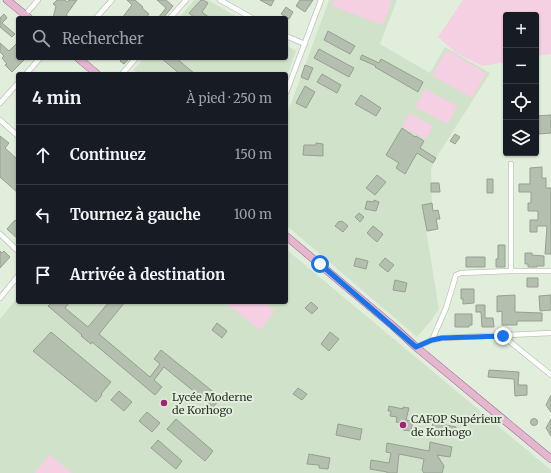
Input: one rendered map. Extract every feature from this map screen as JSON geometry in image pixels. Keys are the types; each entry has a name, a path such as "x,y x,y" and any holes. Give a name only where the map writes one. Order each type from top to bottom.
{"main road":[{"path":"7,0 27,16"},
{"path":"80,60 95,72"},
{"path":"288,238 416,347 550,457"}],"street":[{"path":"27,16 38,0"},
{"path":"98,16 112,0"},
{"path":"172,16 186,0"},
{"path":"220,0 248,16"},
{"path":"229,5 234,0"},
{"path":"288,88 321,0"},
{"path":"288,37 305,44"},
{"path":"28,72 38,60"},
{"path":"124,72 134,60"},
{"path":"0,103 16,85"},
{"path":"0,120 16,134"},
{"path":"511,164 511,271"},
{"path":"0,234 16,249"},
{"path":"432,340 446,308 456,275 461,273 551,271"},
{"path":"0,298 16,278"},
{"path":"416,347 432,340 442,338 551,333"},
{"path":"503,336 551,375"}],"shaded area":[{"path":"194,0 208,0 236,16 181,16"},
{"path":"329,0 397,0 380,44 430,73 445,47 490,73 433,163 431,171 432,203 422,205 439,309 417,337 288,227 288,112"},
{"path":"334,0 392,0 383,25 332,6"},
{"path":"463,0 551,0 551,54 539,56 539,12 503,12 503,62 482,66 456,53 438,37"},
{"path":"288,46 296,51 288,73 136,72 133,70 142,60 288,60"},
{"path":"447,50 486,73 472,98 432,75"},
{"path":"425,89 457,106 448,124 415,107"},
{"path":"410,113 433,126 426,139 402,127"},
{"name":"Lycée Moderne de Korhogo","path":"288,251 551,470 551,473 0,473 0,319 16,299 16,304 288,304"},
{"path":"227,304 266,304 275,311 260,330"},
{"path":"50,455 72,473 34,473"}],"building":[{"path":"57,0 65,0 67,2 69,0 77,0 66,15 67,16 54,16 56,6 53,4"},
{"path":"127,0 135,0 149,14 148,16 124,16 132,5"},
{"path":"157,0 166,0 173,6 165,16 160,16 166,8"},
{"path":"201,0 208,3 202,12 207,16 193,16 189,13"},
{"path":"260,0 274,0 271,6"},
{"path":"300,0 313,0 305,12 296,6"},
{"path":"286,7 293,12 289,19 288,16 281,14"},
{"path":"4,14 7,18 2,23 15,34 12,37 0,27 0,18"},
{"path":"328,31 355,46 350,54 324,40"},
{"path":"0,43 9,51 16,44 16,60 24,60 12,72 5,65 7,64 2,58 4,56 0,52"},
{"path":"319,49 354,68 349,77 314,58"},
{"path":"362,55 379,63 381,59 423,82 418,92 375,67 376,66 360,59"},
{"path":"121,60 128,60 124,64 120,61"},
{"path":"163,60 178,60 193,72 178,72"},
{"path":"305,65 313,68 308,80 301,77"},
{"path":"322,74 341,85 337,93 317,82"},
{"path":"305,86 315,92 306,108 296,103"},
{"path":"361,95 381,108 376,116 355,104"},
{"path":"551,115 551,133 539,134 539,116"},
{"path":"402,128 424,141 420,148 436,158 433,163 417,153 405,174 396,168 399,163 386,155"},
{"path":"455,134 460,137 455,144 450,141"},
{"path":"0,136 9,143 5,148 16,158 16,191 0,177"},
{"path":"316,143 323,144 323,156 303,155 304,145 316,145"},
{"path":"542,167 542,178 546,178 546,188 551,188 551,254 545,254 547,226 537,226 537,232 530,232 530,220 538,220 538,211 528,211 528,203 531,203 531,192 519,192 519,184 530,184 530,168"},
{"path":"377,175 386,182 375,195 366,188"},
{"path":"487,179 493,179 493,193 487,193"},
{"path":"431,183 439,183 440,192 431,192"},
{"path":"374,200 379,202 376,211 365,209 367,201 374,202"},
{"path":"432,203 433,211 438,210 440,219 436,219 438,229 427,231 422,205"},
{"path":"359,213 364,217 360,222 355,217"},
{"path":"15,220 16,237 7,229"},
{"path":"339,221 342,221 348,226 343,232 335,226"},
{"path":"373,226 383,234 377,242 367,233"},
{"path":"498,245 505,245 505,267 496,267 496,259 498,259"},
{"path":"0,251 2,253 4,251 10,257 0,268"},
{"path":"525,253 544,256 544,266 528,267 528,264 525,264"},
{"path":"466,257 485,257 485,267 466,267"},
{"path":"356,258 368,261 366,269 354,266"},
{"path":"385,258 394,265 388,272 379,265"},
{"path":"527,278 538,278 538,287 527,287"},
{"path":"395,280 407,283 405,292 393,290"},
{"path":"461,289 474,289 474,303 463,304 463,299 461,299"},
{"path":"515,295 515,312 542,313 542,321 517,321 517,325 502,325 502,311 497,312 497,296"},
{"path":"551,295 551,310 540,311 539,296"},
{"path":"311,302 318,308 312,314 305,308"},
{"path":"50,304 68,304 65,308 88,327 107,304 123,304 99,334 150,377 160,364 154,359 161,350 221,398 213,407 164,367 154,380 162,387 155,395 92,342 91,344 81,336 82,335 48,306"},
{"path":"476,305 485,305 485,318 493,318 494,327 482,327 481,312 476,312"},
{"path":"455,314 472,314 472,325 469,325 469,327 455,327"},
{"path":"217,323 227,331 222,338 212,330"},
{"path":"51,332 111,382 96,402 33,351"},
{"path":"330,332 339,339 329,351 321,344"},
{"path":"489,370 519,372 518,385 527,385 527,395 515,396 514,379 488,377"},
{"path":"298,388 307,394 302,400 293,394"},
{"path":"119,391 132,402 124,411 111,400"},
{"path":"551,395 551,412 546,405"},
{"path":"389,406 403,409 403,407 409,408 406,420 413,421 411,431 403,430 404,423 396,422 397,417 390,416 391,411 388,411"},
{"path":"147,412 160,423 152,432 139,421"},
{"path":"436,414 442,415 441,424 456,427 454,437 431,433 433,423 435,423"},
{"path":"534,418 537,419 537,425 534,426 531,425 530,422 531,419"},
{"path":"176,419 213,451 205,461 167,429"},
{"path":"551,419 551,436 546,428"},
{"path":"338,424 362,429 360,440 336,435"},
{"path":"158,440 182,461 176,469 151,448"},
{"path":"430,442 452,447 450,457 437,455 444,466 442,473 424,473 422,470 424,459 399,454 397,473 387,473 370,469 371,460 389,463 391,453 386,452 387,443 429,451"},
{"path":"309,454 330,458 328,469 319,468 319,465 307,464"}],"place":[{"name":"Lycée Moderne de Korhogo","path":"164,403"},
{"name":"CAFOP Supérieur de Korhogo","path":"403,425"}],"route":[{"path":"320,264 416,347 432,340 442,338 503,336"}]}
